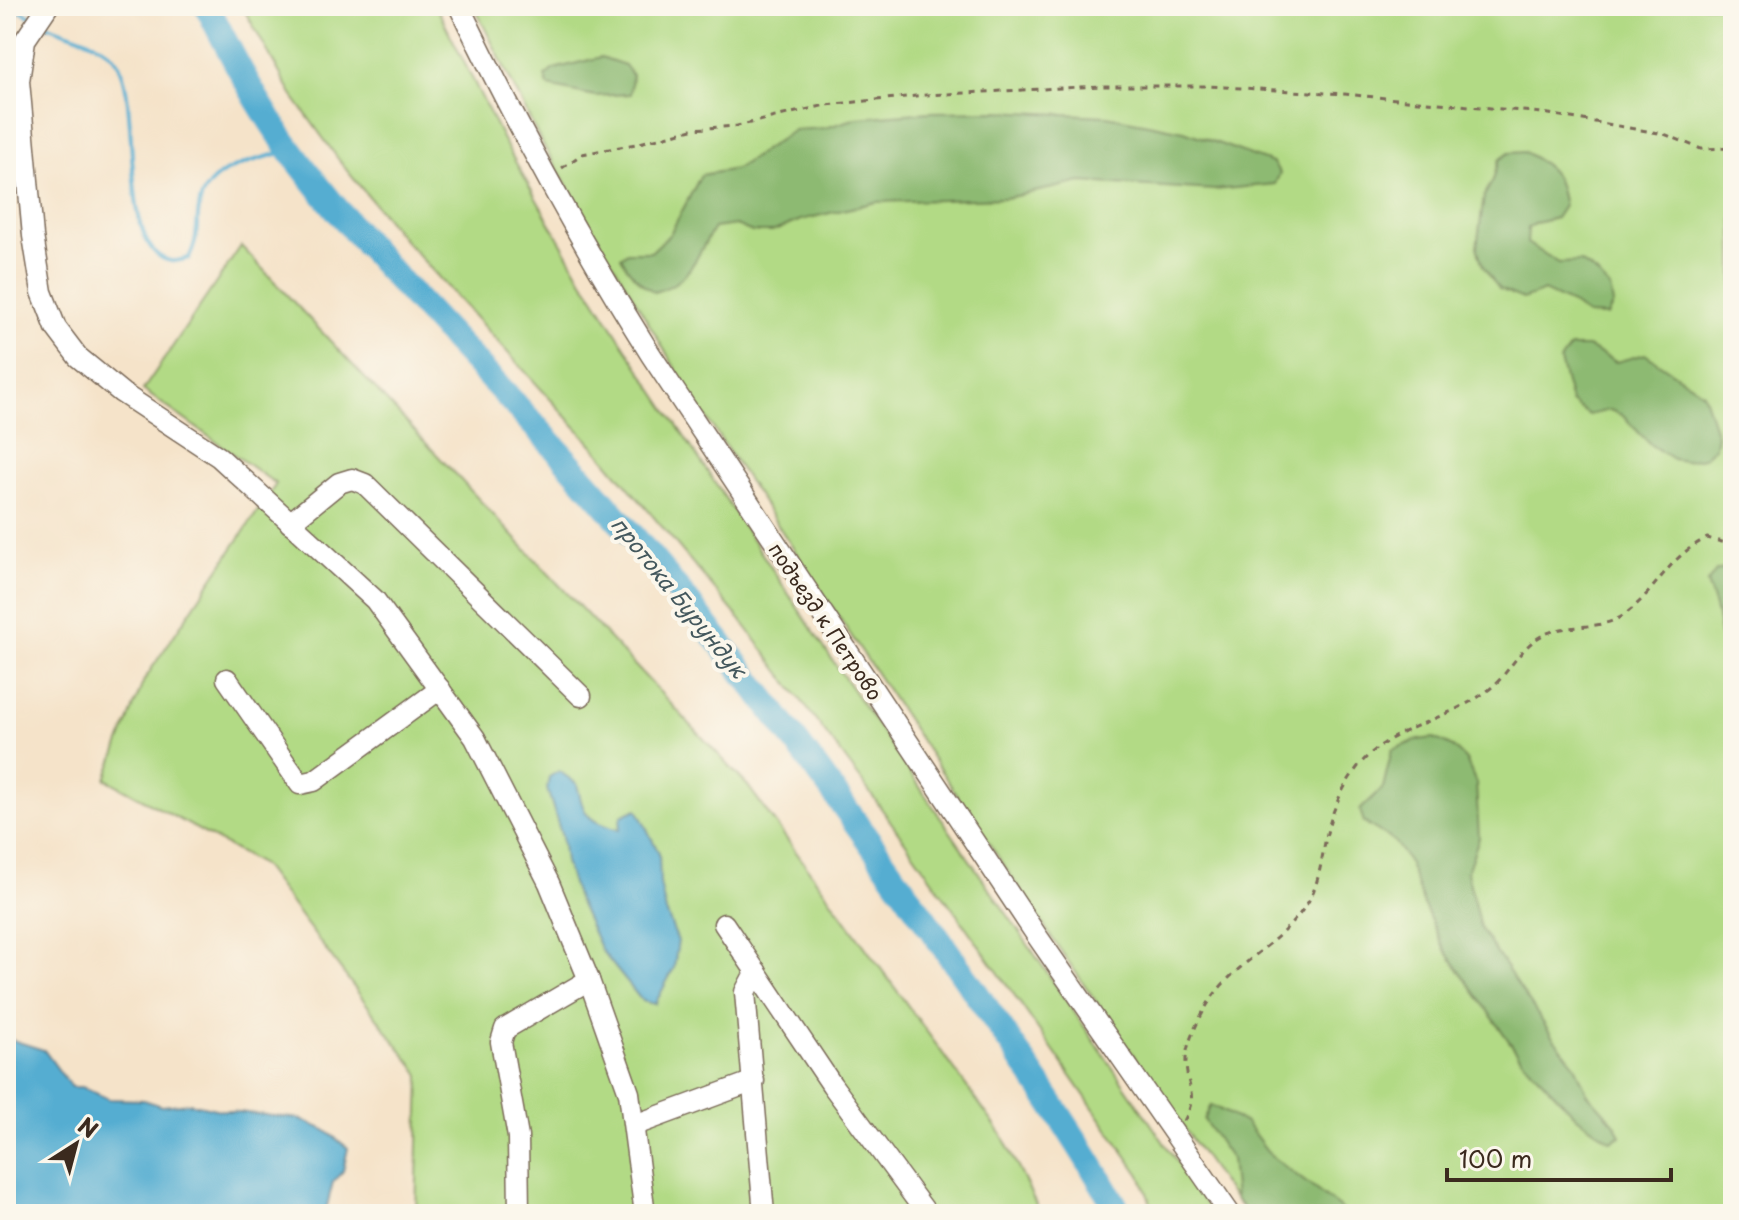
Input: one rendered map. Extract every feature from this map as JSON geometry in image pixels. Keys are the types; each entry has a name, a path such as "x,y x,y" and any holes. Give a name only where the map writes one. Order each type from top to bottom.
{"street":[{"path":"48,6 25,40 19,81 33,236 42,292 56,328 78,357 122,393 219,457 375,600 475,738 543,870 589,980 629,1093 645,1214"},
{"name":"подъезд к Петрово","path":"459,6 546,179 592,261 756,515 1175,1138 1230,1214"},
{"path":"290,523 339,483 352,479 365,484 581,696"},
{"path":"227,679 300,784 314,781 440,689"},
{"path":"724,924 832,1085 927,1214"},
{"path":"756,971 745,992 764,1214"},
{"path":"519,1214 518,1137 501,1042 505,1029 589,980"},
{"path":"635,1125 754,1081"}],"path":[{"path":"1459,6 1586,6"},
{"path":"546,179 582,154 692,129 737,126 826,105 926,95 1100,86 1207,86 1329,93 1543,113 1664,134 1701,149 1733,148"},
{"path":"1175,1138 1193,1105 1186,1059 1194,1032 1207,1006 1218,988 1304,909 1313,893 1340,795 1354,771 1371,752 1394,735 1471,703 1491,688 1524,646 1552,631 1613,622 1621,617 1676,557 1696,543 1707,538 1733,545"}],"green space":[{"path":"242,6 436,6 503,140 580,276 631,356 829,655 1213,1214 1155,1214 1140,1175 861,780 743,623 598,451 399,234 344,167 292,95"},
{"path":"474,6 1733,6 1733,1214 1247,1214 1052,938 690,393 539,138"},
{"path":"601,57 625,65 632,75 630,94 595,96 548,86 545,76 554,69"},
{"path":"997,111 1107,116 1184,131 1273,163 1280,173 1275,184 1215,190 1081,182 1006,198 876,202 801,220 772,232 752,232 736,225 714,228 691,268 676,282 654,292 635,277 621,257 627,252 651,252 670,234 701,175 736,169 794,130 825,128 857,118"},
{"path":"1525,152 1553,173 1564,206 1556,218 1528,228 1527,243 1559,263 1581,262 1596,273 1610,288 1613,304 1607,316 1587,315 1544,291 1523,299 1499,289 1483,266 1477,247 1484,196 1499,160 1508,153"},
{"path":"241,246 748,786 1002,1135 1041,1214 416,1214 420,1075 262,865 106,779 144,680 276,484 143,390"},
{"path":"1570,347 1588,347 1616,362 1645,354 1703,393 1717,435 1715,447 1703,458 1673,459 1651,445 1622,415 1610,410 1589,415 1571,402 1560,361"},
{"path":"1726,568 1733,573 1733,701 1715,607 1707,583 1716,571"},
{"path":"1434,738 1453,747 1466,760 1476,783 1479,838 1467,872 1480,928 1575,1065 1587,1093 1616,1125 1621,1136 1611,1141 1577,1117 1521,1058 1445,950 1408,861 1394,841 1364,822 1360,810 1383,788 1392,750 1417,740"},
{"path":"1211,1105 1246,1123 1271,1156 1348,1214 1248,1214 1235,1199 1231,1159 1204,1120"}],"water":[{"path":"559,771 577,784 585,810 600,823 619,830 621,816 637,809 659,853 660,883 666,912 678,941 674,968 655,1004 642,1001 601,950 576,896 547,789 549,777"},
{"path":"6,1038 44,1050 71,1087 82,1087 109,1099 144,1100 162,1106 190,1103 220,1110 300,1119 325,1130 348,1148 343,1171 333,1182 325,1214 6,1214"}],"waterway":[{"path":"11,6 33,18"},
{"name":"протока Бурундук","path":"207,6 267,116 324,193 393,274 625,527 767,702 901,885 1013,1046 1079,1145 1120,1214"},
{"path":"45,24 93,42 116,60 124,79 137,204 143,231 154,252 171,261 189,258 203,194 211,183 234,167 290,150"}]}
